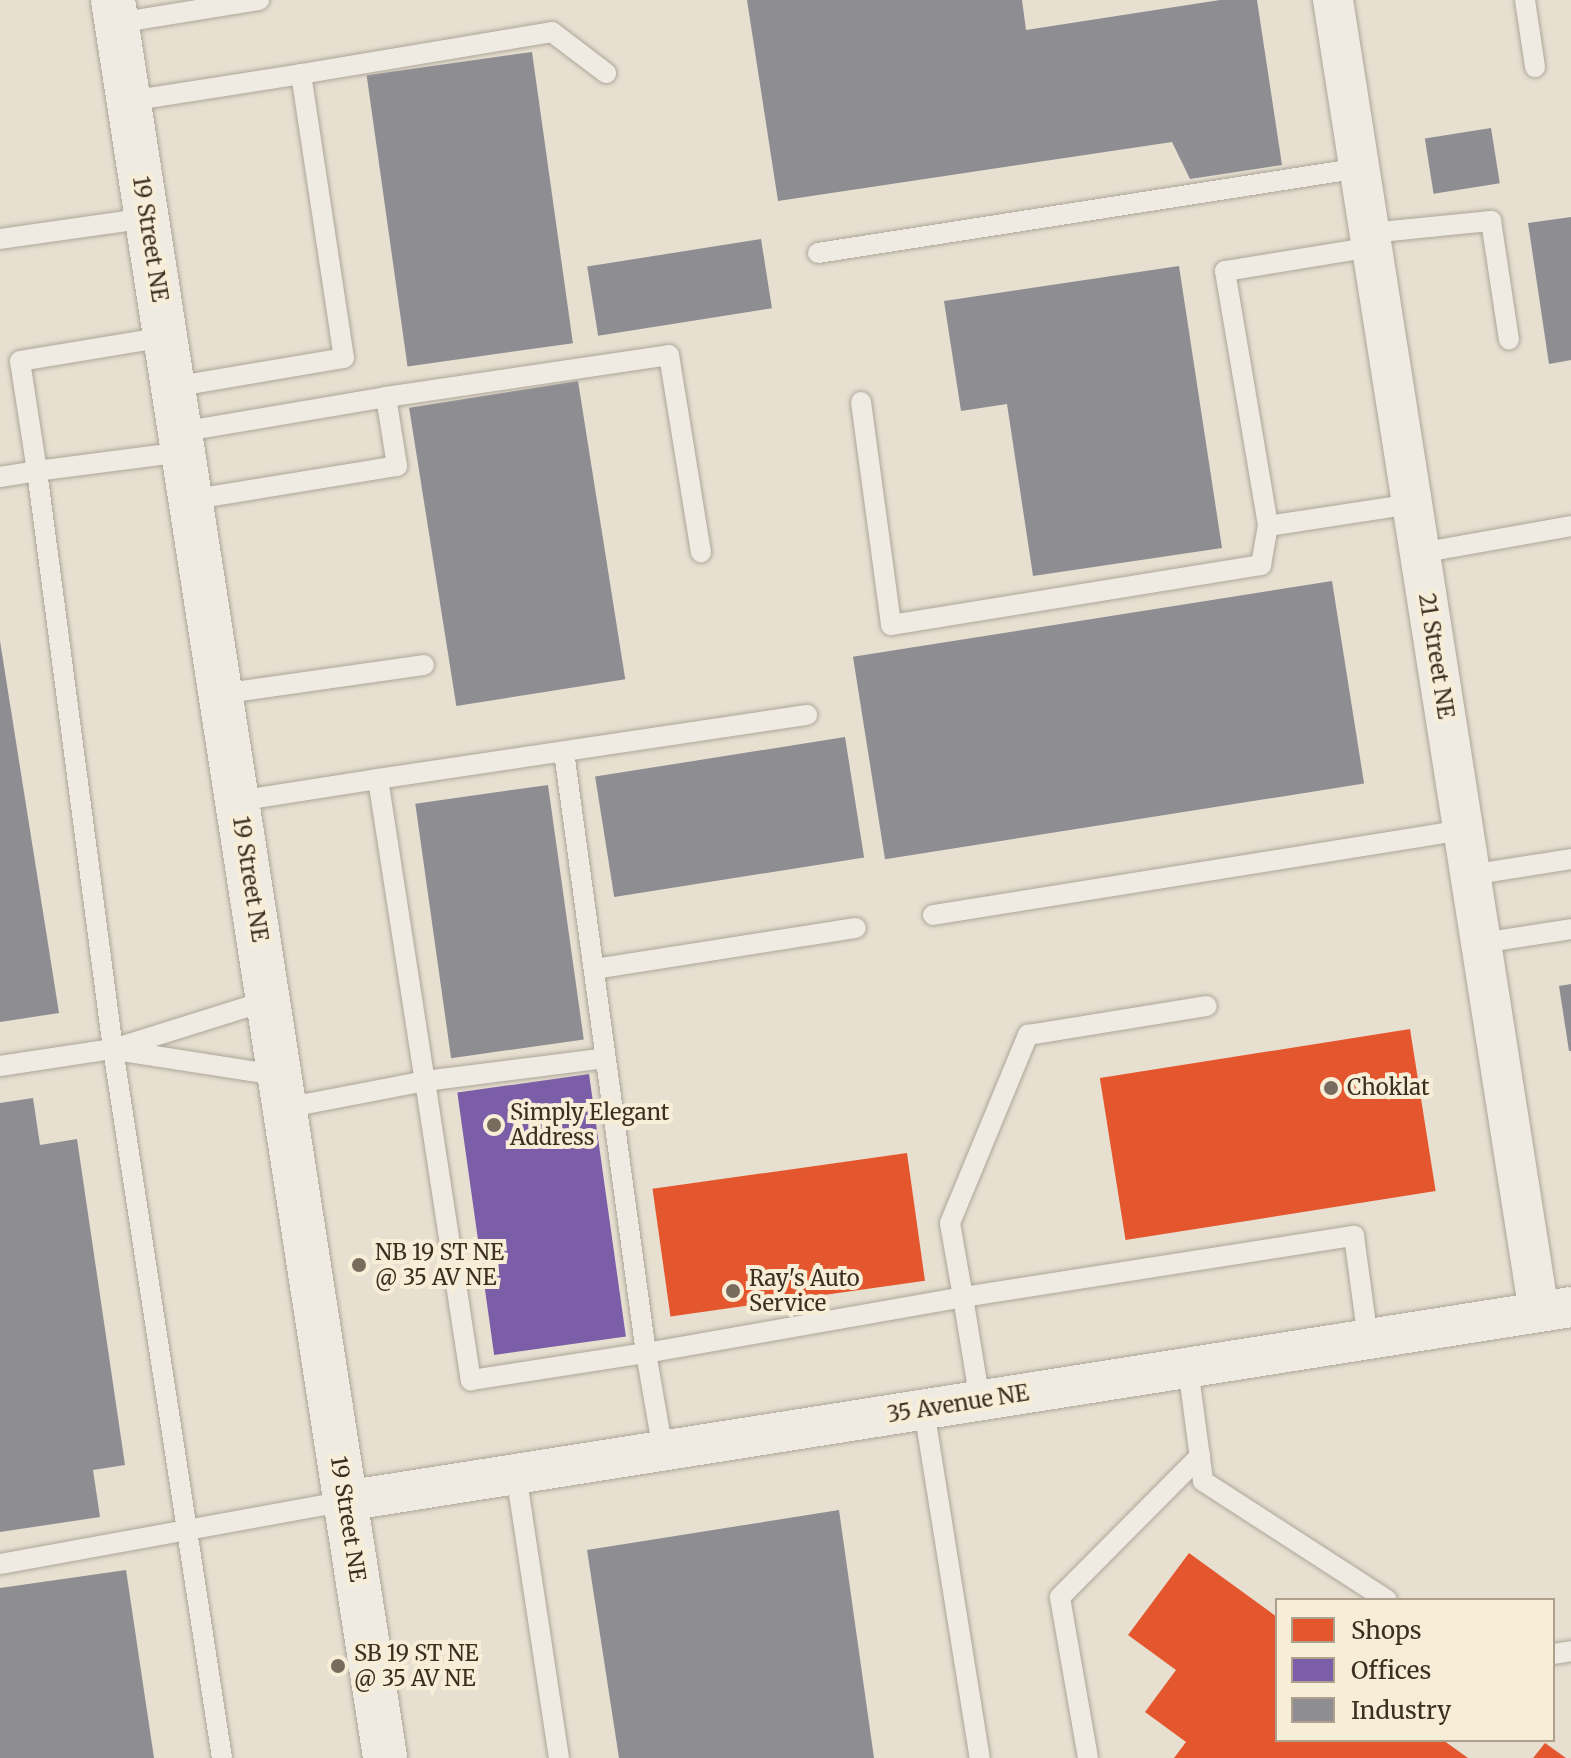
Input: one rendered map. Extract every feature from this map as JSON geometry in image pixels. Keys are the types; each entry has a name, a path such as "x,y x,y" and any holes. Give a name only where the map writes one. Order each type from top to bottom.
{"street":[{"name":"21 Street NE","path":"1333,0 1481,943 1555,1310"},
{"name":"19 Street NE","path":"115,11 385,1758"},
{"name":"35 Avenue NE","path":"345,1501 1555,1310"}],"lane":[{"path":"115,11 259,0"},
{"path":"1525,0 1535,67"},
{"path":"129,101 552,32 606,73"},
{"path":"173,387 344,358 301,74"},
{"path":"818,253 1360,168"},
{"path":"0,239 147,218"},
{"path":"861,402 891,625 1261,565 1268,526 1225,271 1371,240 1491,221 1509,340"},
{"path":"165,337 20,361 113,1049 222,1758"},
{"path":"0,477 182,442 386,397 669,355 701,552"},
{"path":"190,500 397,466 386,397"},
{"path":"1268,526 1412,504"},
{"path":"1420,553 1571,526"},
{"path":"220,694 424,665"},
{"path":"237,801 807,715"},
{"path":"564,752 646,1353 663,1451"},
{"path":"378,779 471,1380 646,1353 963,1297 1354,1236 1368,1339"},
{"path":"933,915 1463,830"},
{"path":"1470,875 1571,859"},
{"path":"594,969 856,928"},
{"path":"1481,943 1571,929"},
{"path":"0,1066 113,1049 269,1000"},
{"path":"980,1401 950,1223 1028,1035 1207,1006"},
{"path":"113,1049 283,1092 425,1081 606,1058"},
{"path":"1188,1368 1203,1481 1384,1598"},
{"path":"924,1410 980,1758"},
{"path":"1088,1758 1060,1597 1200,1456"},
{"path":"516,1474 559,1758"},
{"path":"0,1564 187,1527 345,1501"}],"building: Shops":[{"path":"1410,1029 1436,1191 1126,1240 1100,1078"},
{"path":"907,1153 925,1281 670,1317 653,1189"},
{"path":"1189,1553 1275,1616 1275,1742 1446,1742 1468,1758 1174,1758 1186,1742 1145,1712 1176,1670 1128,1635"},
{"path":"1545,1743 1566,1758 1533,1758"}],"building: Offices":[{"path":"589,1074 626,1336 494,1355 457,1093"}],"building: Industry":[{"path":"747,0 1022,0 1026,30 1220,0 1257,0 1282,165 1190,179 1172,142 778,201"},
{"path":"532,52 573,343 408,366 367,75"},
{"path":"1491,128 1500,183 1434,194 1425,138"},
{"path":"1571,217 1571,360 1549,364 1528,223"},
{"path":"761,239 772,308 598,336 587,267"},
{"path":"1179,266 1222,548 1033,576 1007,404 961,411 944,301"},
{"path":"578,381 625,679 456,706 409,408"},
{"path":"1332,581 1364,783 885,859 853,657"},
{"path":"0,641 59,1013 0,1022"},
{"path":"845,737 864,857 614,897 595,777"},
{"path":"548,785 584,1039 451,1058 415,804"},
{"path":"1571,984 1571,1051 1569,1051 1559,986"},
{"path":"33,1098 40,1145 77,1139 125,1465 93,1470 100,1517 0,1532 0,1103"},
{"path":"839,1510 874,1758 619,1758 587,1550"},
{"path":"126,1570 154,1758 0,1758 0,1588"}],"place":[{"name":"Choklat","path":"1331,1088"},
{"name":"Simply Elegant Address","path":"494,1125"},
{"name":"NB 19 ST NE @ 35 AV NE","path":"359,1265"},
{"name":"Ray's Auto Service","path":"733,1291"},
{"name":"SB 19 ST NE @ 35 AV NE","path":"338,1666"}]}
